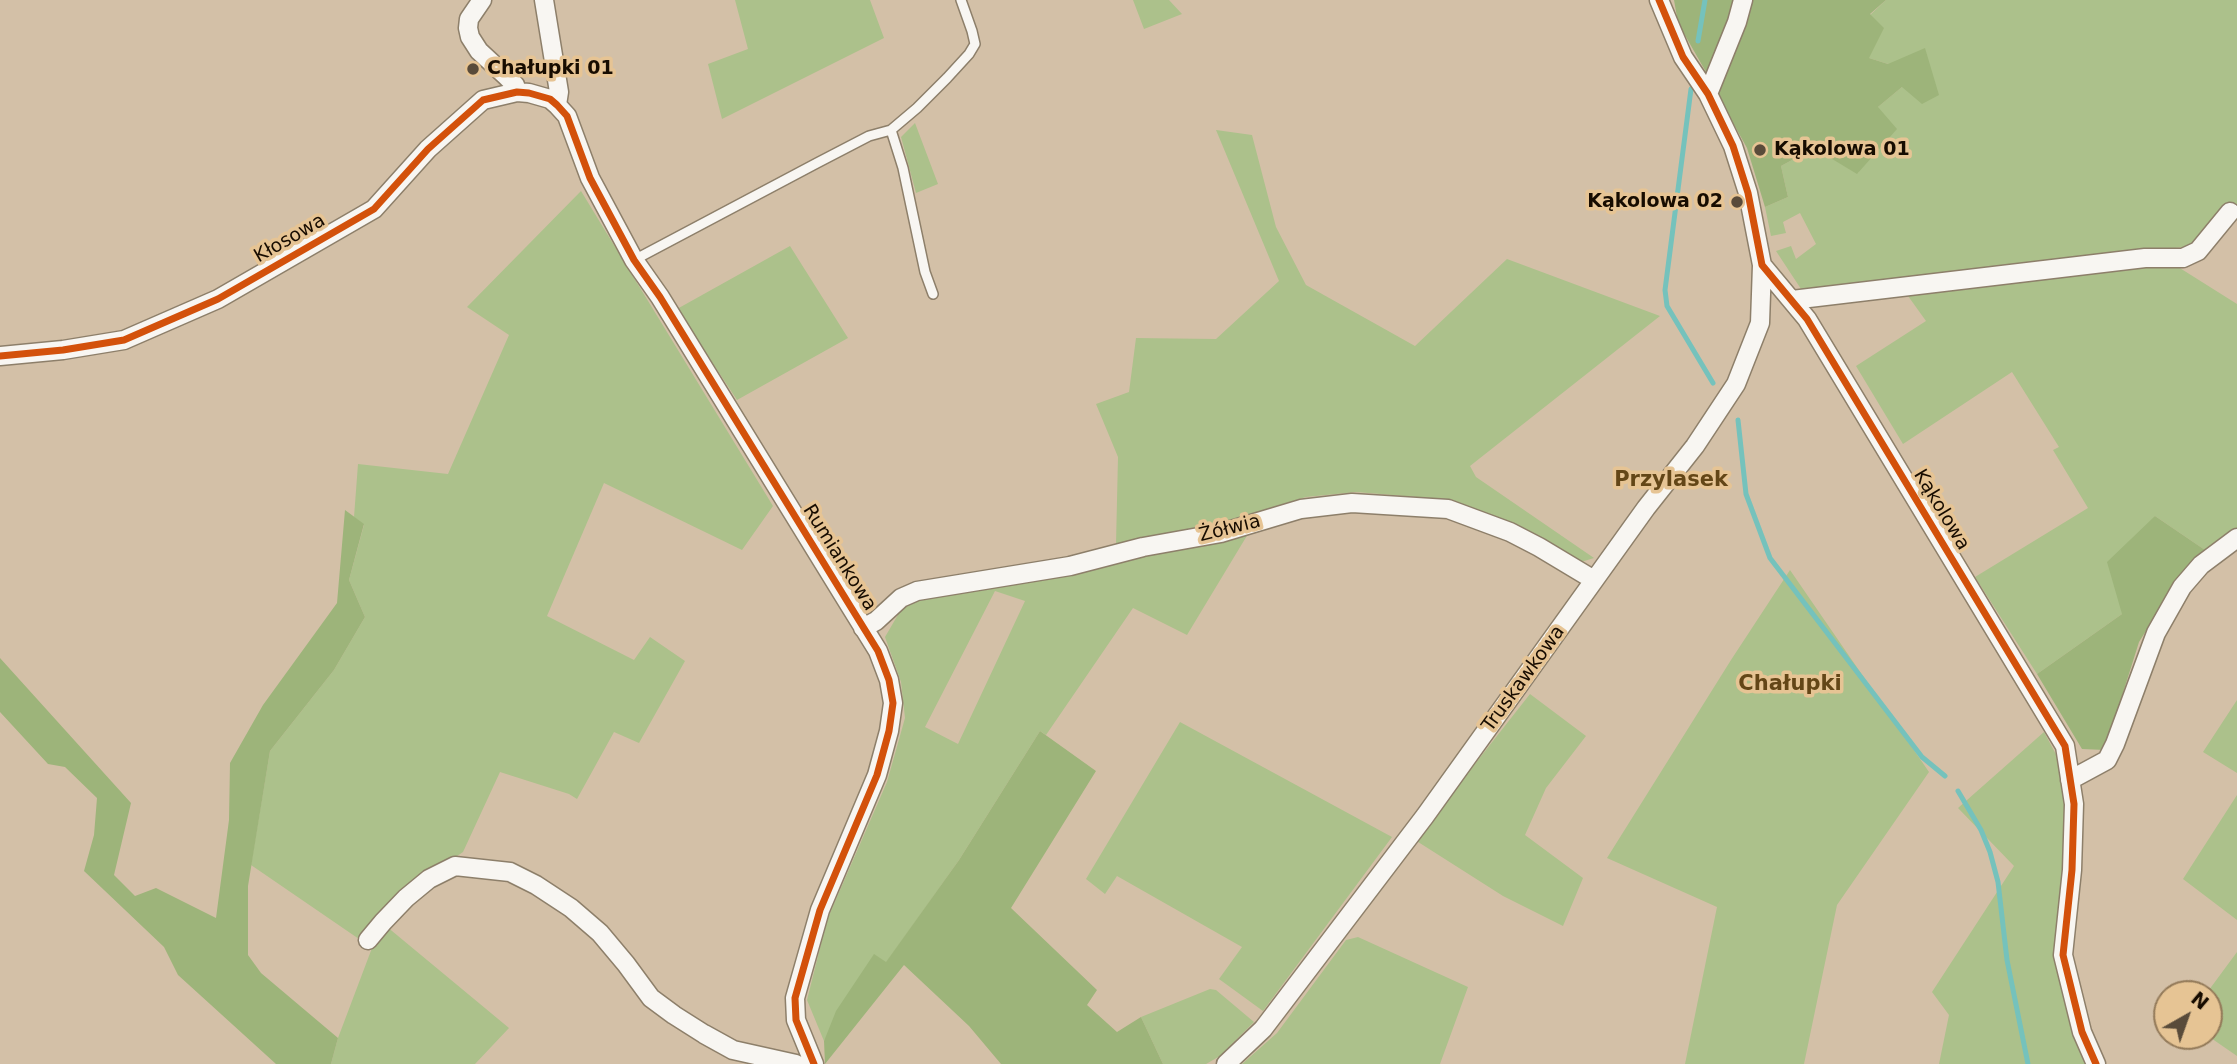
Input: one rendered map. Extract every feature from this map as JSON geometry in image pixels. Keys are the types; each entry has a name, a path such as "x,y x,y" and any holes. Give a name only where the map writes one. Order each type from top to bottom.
{"street":[{"path":"482,0 469,19 470,37 479,51 514,85 517,92"},
{"name":"Rumiankowa","path":"544,0 559,92 557,104 567,117 590,178 634,260 660,297 878,651 889,680 893,704 877,775 820,910 795,998 796,1020 814,1064"},
{"path":"1659,0 1683,57 1708,94 1733,146 1755,226 1762,265"},
{"path":"1708,94 1737,22 1742,0"},
{"name":"Kłosowa","path":"0,356 63,350 124,340 218,299 374,209 428,149 483,100 517,92 541,96 557,104"},
{"path":"1792,300 2145,258 2183,258 2198,251 2230,212"},
{"name":"Kąkolowa","path":"1762,265 1807,319 2065,746 2074,804 2072,870 2063,955 2082,1032 2096,1064"},
{"name":"Truskawkowa","path":"1226,1064 1263,1029 1425,816 1646,508 1695,446 1736,384 1760,323 1762,265"},
{"name":"Żółwia","path":"863,628 876,621 901,598 917,591 1070,566 1143,547 1221,533 1301,509 1352,503 1448,509 1510,532 1594,580"},
{"path":"2070,780 2107,760 2156,633 2182,587 2201,565 2237,538"},
{"path":"369,940 406,898 429,879 455,866 510,872 571,908 600,933 651,998 674,1015 733,1050 796,1064"}],"lane":[{"path":"634,260 869,136 891,130 947,78 975,44 961,0"},
{"path":"891,130 904,168 925,272 933,294"}],"green space":[{"path":"735,0 870,0 884,38 722,119 708,64 748,49"},
{"path":"1133,0 1169,0 1182,14 1144,29"},
{"path":"1674,0 1734,0 1719,54 1706,72 1678,23"},
{"path":"1749,0 1886,0 1870,14 1884,28 1869,58 1888,64 1925,48 1939,95 1922,104 1902,87 1878,107 1897,129 1857,174 1814,148 1781,166 1788,197 1765,207 1747,148 1717,94"},
{"path":"1886,0 2237,0 2237,211 2192,246 1803,292 1776,251 1791,246 1796,259 1816,244 1800,213 1783,222 1786,233 1771,236 1765,207 1788,197 1781,166 1814,148 1858,173 1878,107 1902,87 1888,64 1869,58 1870,15"},
{"path":"915,123 938,184 916,193 901,137"},
{"path":"1216,130 1252,135 1276,227 1306,285 1415,346 1507,259 1660,316 1470,466 1476,477 1594,558 1581,562 1535,535 1453,500 1356,492 1306,497 1230,520 1116,544 1118,457 1096,404 1129,392 1136,338 1216,339 1279,281"},
{"path":"581,191 773,506 742,550 604,483 547,616 634,660 650,637 685,661 639,743 614,732 577,799 500,772 463,852 397,897 359,939 251,865 270,751 334,670 365,617 349,580 364,525 354,517 358,464 448,474 509,335 467,307"},
{"path":"790,246 848,338 737,400 677,309"},
{"path":"2175,265 2237,304 2237,528 2205,550 2155,516 2122,614 2037,674 1975,577 2088,508 2053,450 2059,447 2012,372 1903,444 1856,366 1926,321 1903,289"},
{"path":"345,510 364,524 349,580 365,617 334,670 270,751 248,886 248,955 261,973 338,1038 331,1064 276,1064 178,975 164,947 84,871 94,835 97,798 65,767 48,764 0,712 0,658 131,803 114,875 135,896 156,888 216,918 229,820 230,763 263,705 337,603"},
{"path":"2155,516 2205,550 2186,567 2139,642 2105,750 2082,749 2037,674 2122,614 2107,562"},
{"path":"1251,529 1187,635 1133,608 1046,735 1040,731 959,860 886,963 874,955 824,1041 807,1000 827,920 887,782 905,718 901,682 885,637 906,601","holes":["995,591 1025,601 958,744 925,727"]},
{"path":"1790,570 1929,772 1837,905 1804,1064 1685,1064 1717,907 1607,858"},
{"path":"1530,694 1586,736 1546,788 1525,835 1583,878 1563,926 1503,896 1415,840"},
{"path":"2237,700 2237,773 2203,752"},
{"path":"1180,722 1392,837 1263,1011 1219,979 1242,947 1117,876 1105,894 1086,879"},
{"path":"1040,731 1096,771 1011,908 1097,990 1087,1005 1117,1032 1141,1017 1163,1064 1001,1064 969,1026 904,965 825,1064 824,1041 836,1011 874,954 886,962 959,860"},
{"path":"2044,732 2059,760 2069,824 2058,939 2058,971 2087,1064 1939,1064 1949,1015 1932,992 2014,866 1958,808"},
{"path":"2237,795 2237,920 2183,879"},
{"path":"386,926 509,1028 475,1064 331,1064 372,948"},
{"path":"1358,937 1468,987 1440,1064 1242,1064 1277,1033 1346,940"},
{"path":"2237,952 2237,1056 2223,1046 2223,980 2216,980"},
{"path":"1210,989 1216,990 1254,1022 1220,1056 1206,1064 1163,1064 1141,1017"}],"waterway":[{"path":"1698,41 1705,0"},
{"path":"1691,89 1665,290 1667,306 1713,383"},
{"path":"1738,420 1746,494 1770,558 1922,757 1945,776"},
{"path":"1958,791 1981,830 1998,882 2007,960 2028,1064"}],"cycle path":[{"path":"1659,0 1683,57 1708,94 1733,146 1748,193 1762,265 1807,319 2065,746 2074,804 2072,870 2063,955 2082,1032 2096,1064"},
{"path":"0,356 63,350 124,340 218,299 374,209 428,149 483,100 517,92 550,99 557,105 567,116 590,178 634,260 660,297 878,651 889,680 893,703 889,731 877,775 820,910 795,998 796,1020 814,1064"}],"place":[{"name":"Chałupki 01","path":"473,69"},
{"name":"Kąkolowa 01","path":"1760,150"},
{"name":"Kąkolowa 02","path":"1737,202"}],"district":[{"name":"Przylasek","path":"1671,481"},
{"name":"Chałupki","path":"1790,685"}]}
